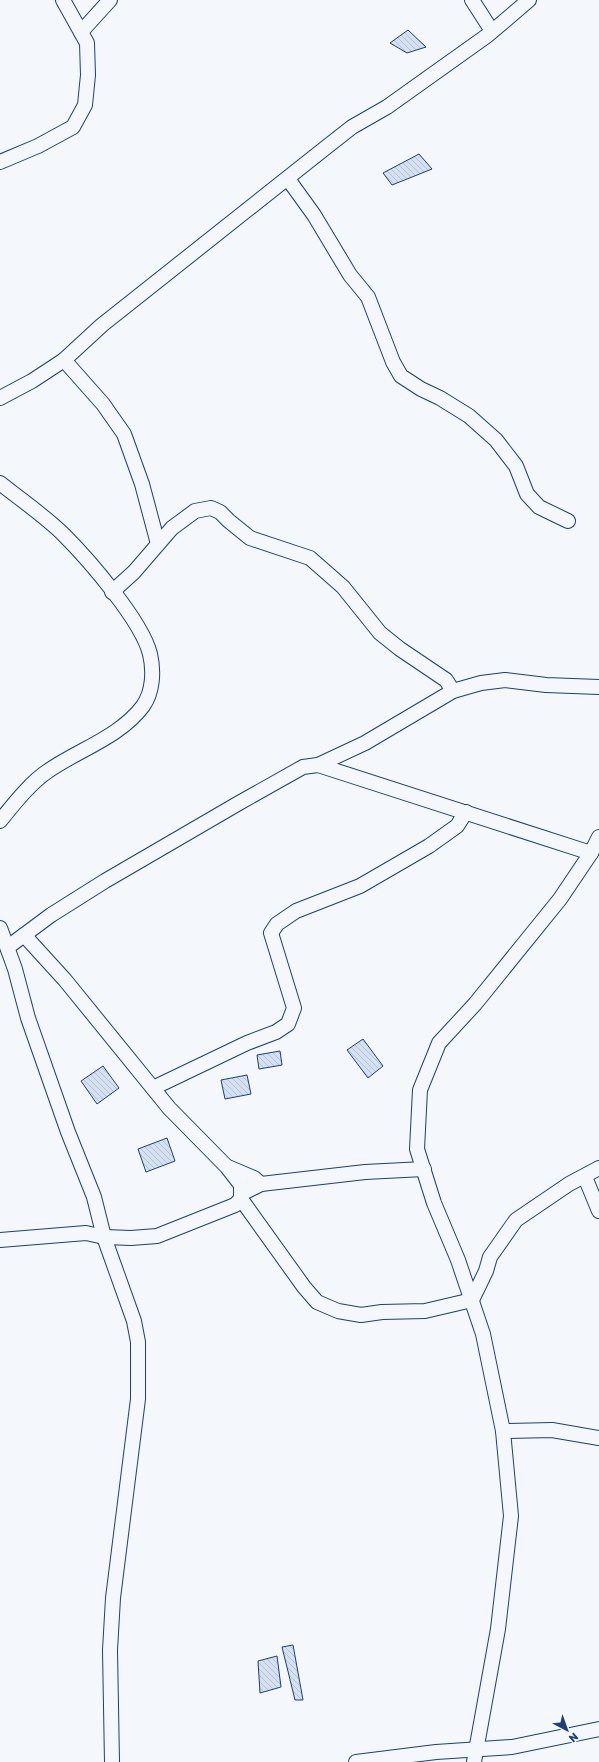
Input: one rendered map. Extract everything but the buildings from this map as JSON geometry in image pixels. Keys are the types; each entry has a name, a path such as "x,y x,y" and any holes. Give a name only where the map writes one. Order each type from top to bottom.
{"street":[{"path":"0,162 38,146 73,127 85,105 88,75 87,43 63,0"},
{"path":"81,32 110,0"},
{"path":"472,0 492,31"},
{"path":"0,398 32,381 64,360 108,321 352,127 387,107 492,31 529,0"},
{"path":"288,179 314,214 350,275 368,297 393,362 401,376 468,416 496,440 516,466 527,494 539,507 568,521"},
{"path":"64,360 103,404 124,434 142,484 158,544"},
{"path":"0,483 63,534 102,578 141,631 150,654 152,684 143,706 120,728 47,771 14,804 0,821"},
{"path":"112,592 134,572 172,528 195,511 211,508 220,512 250,538 310,558 342,587 380,633 400,649 446,680 454,691"},
{"path":"8,947 51,915 105,881 239,803 303,767 318,765 365,742 454,691 481,683 505,680 546,685 599,687"},
{"path":"318,765 591,853"},
{"path":"153,1088 246,1043 276,1032 288,1024 294,1008 273,944 271,933 278,924 296,911 360,886 429,846 457,826 466,812"},
{"path":"475,1756 498,1629 511,1516 503,1431 483,1334 458,1260 434,1203 417,1149 420,1090 439,1043 475,1004 560,899 591,853 599,837"},
{"path":"0,928 8,947 28,1018 68,1132 94,1197 104,1237 134,1321 138,1342 138,1399 113,1598 110,1650 112,1762"},
{"path":"24,935 65,980 169,1108 227,1167 240,1185 241,1197 317,1302 338,1311 361,1315 382,1312 425,1311 472,1300"},
{"path":"227,1167 254,1178 261,1184"},
{"path":"472,1300 486,1271 490,1257 516,1220 569,1184 585,1177 599,1168"},
{"path":"0,1240 86,1233 104,1237 131,1238 157,1236 235,1205 241,1197 261,1184 365,1172 424,1170"},
{"path":"585,1177 599,1211"},
{"path":"503,1431 552,1430 599,1438"},
{"path":"356,1762 436,1752 475,1756 599,1729"}]}
